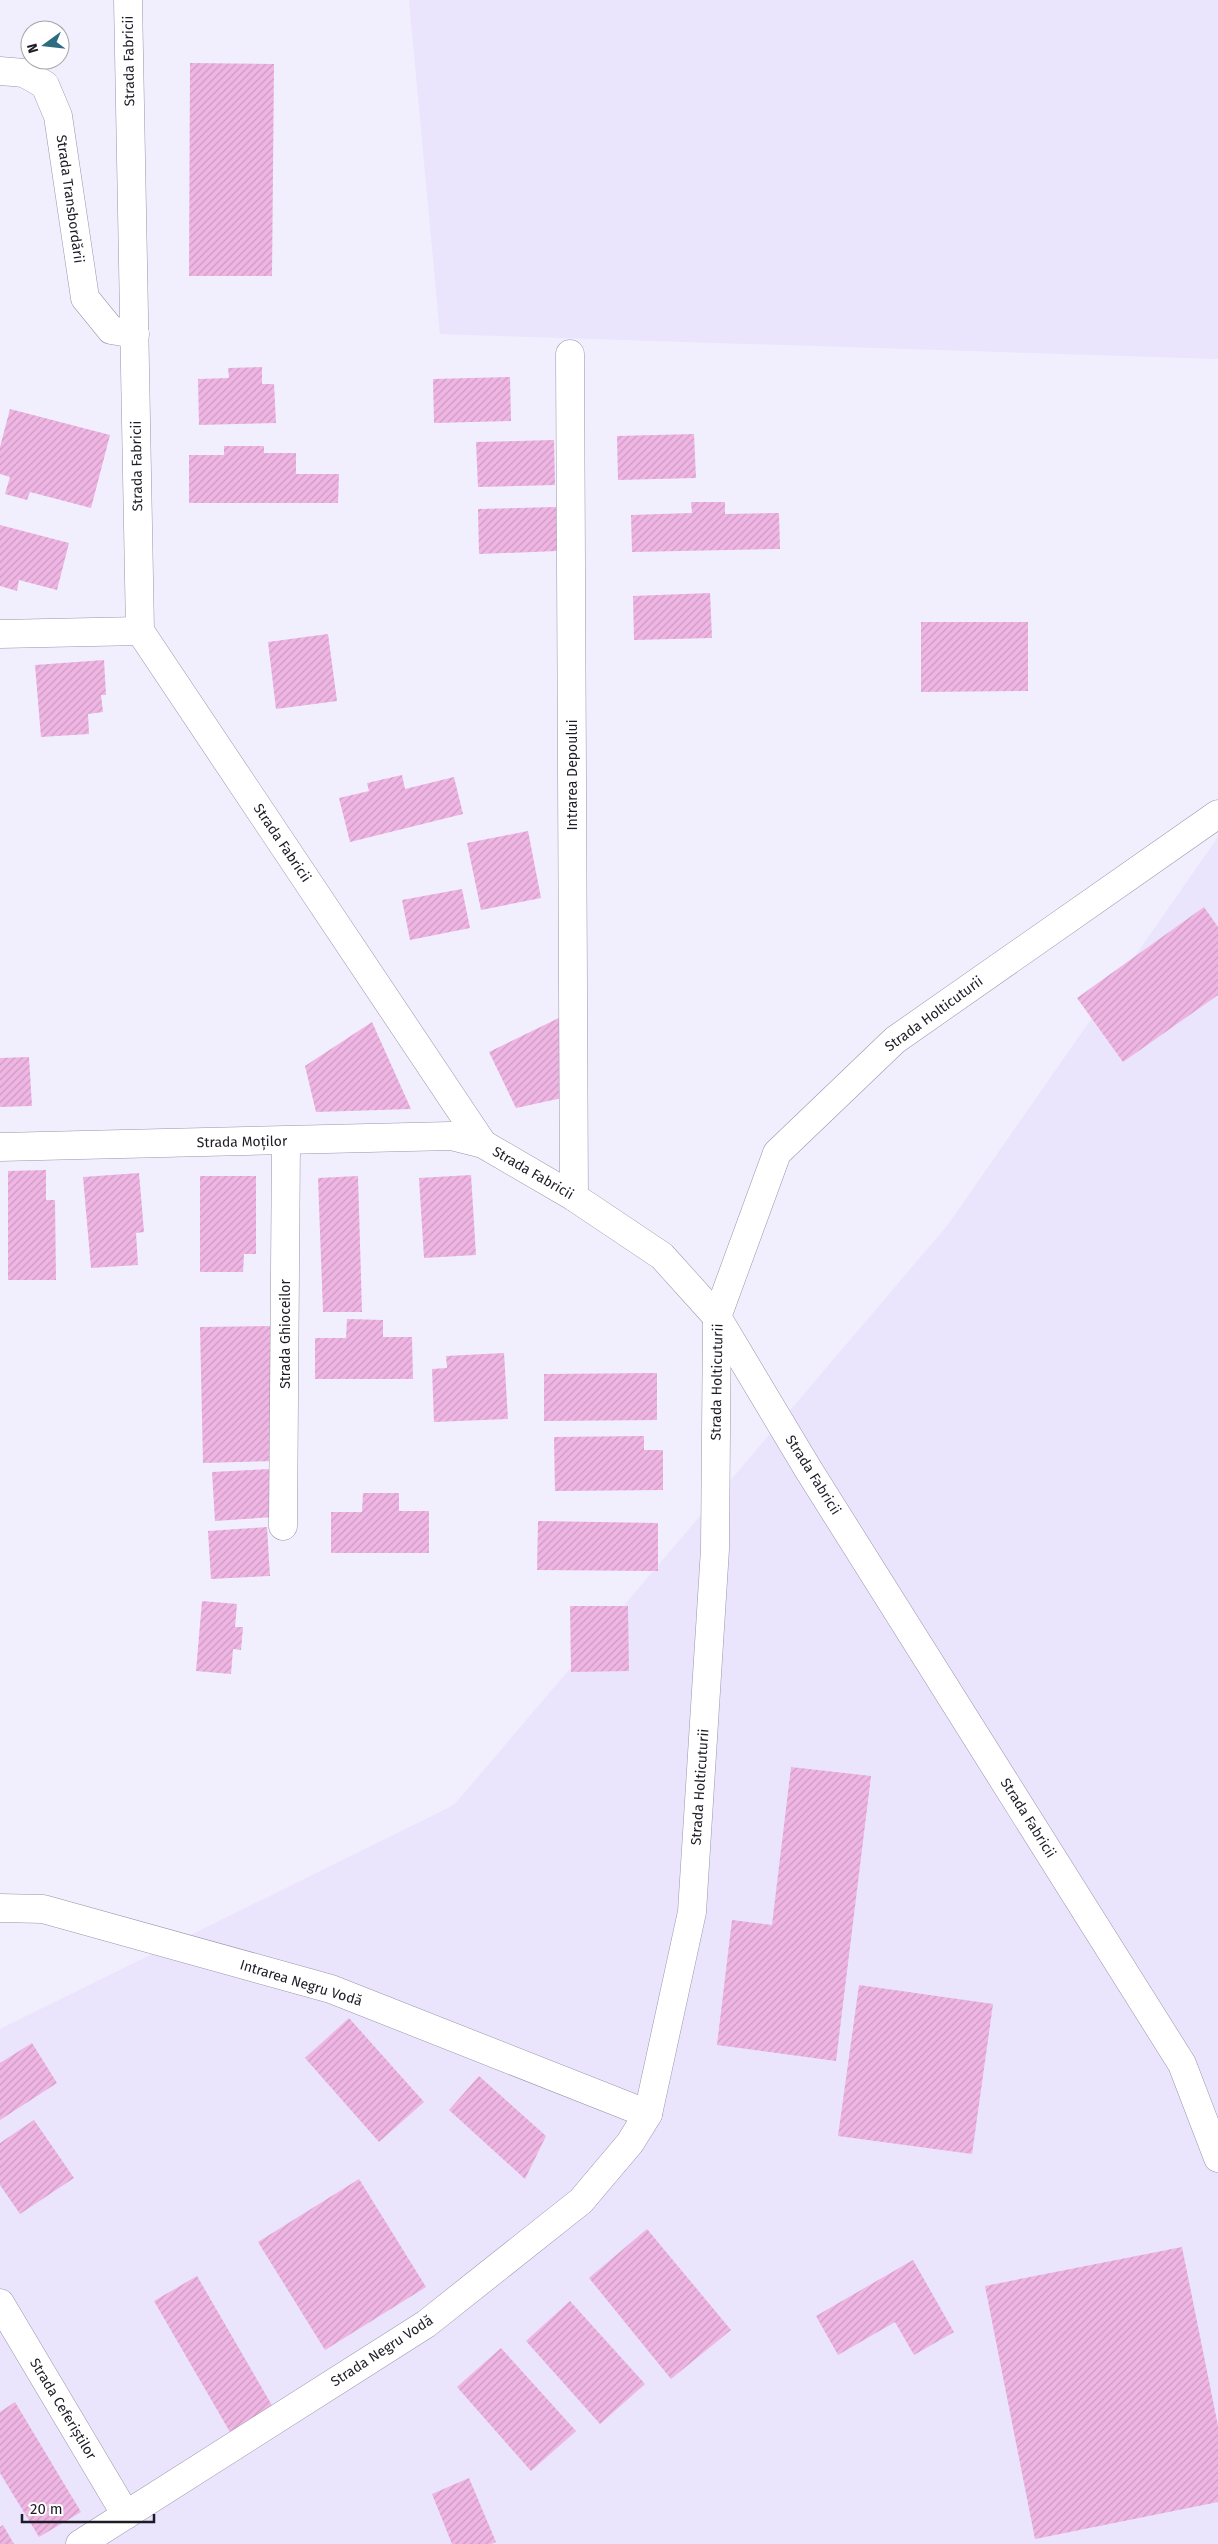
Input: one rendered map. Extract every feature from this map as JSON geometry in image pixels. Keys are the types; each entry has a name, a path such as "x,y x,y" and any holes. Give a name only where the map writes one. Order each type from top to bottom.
{"street":[{"name":"Strada Fabricii","path":"128,0 140,632 482,1144 574,1196 662,1256 717,1317 808,1469 1182,2064 1218,2158"},
{"name":"Strada Transbordării","path":"0,71 24,73 45,85 58,116 85,298 111,330 135,334"},
{"name":"Intrarea Depoului","path":"570,354 574,1196"},
{"path":"0,634 140,632"},
{"name":"Strada Holticuturii","path":"648,2114 692,1912 715,1549 717,1317 777,1153 895,1040 1218,814"},
{"name":"Strada Moților","path":"0,1147 286,1142 451,1136 482,1144"},
{"name":"Strada Ghioceilor","path":"283,1526 286,1142"},
{"name":"Intrarea Negru Vodă","path":"0,1908 43,1909 331,1989 648,2114"},
{"name":"Strada Negru Vodă","path":"80,2544 426,2324 581,2201 630,2143 648,2114"},
{"name":"Strada Ceferiștilor","path":"0,2303 126,2515"}],"shaded area":[{"path":"409,0 1218,0 1218,359 440,334"},
{"path":"1218,837 1218,2544 0,2544 0,2029 454,1805 947,1226"}],"building":[{"path":"190,63 274,64 272,276 189,276"},
{"path":"262,367 262,384 274,384 276,423 199,425 198,379 229,378 228,368"},
{"path":"510,377 511,421 434,423 433,379"},
{"path":"10,409 110,435 91,508 30,492 27,500 5,494 10,477 0,474 0,447"},
{"path":"694,434 696,478 618,480 617,436"},
{"path":"554,440 555,485 478,487 476,442"},
{"path":"224,446 264,446 264,453 296,453 296,474 339,474 338,503 189,503 189,455 224,455"},
{"path":"691,502 725,502 725,514 779,513 780,549 632,552 631,515 692,513"},
{"path":"556,507 557,551 479,554 478,509"},
{"path":"0,525 69,543 57,590 19,580 17,591 0,586"},
{"path":"710,593 712,638 634,640 633,596"},
{"path":"921,622 1028,622 1028,691 921,692"},
{"path":"328,634 337,701 276,709 268,642"},
{"path":"104,660 106,695 101,695 103,712 88,714 89,734 41,737 35,665"},
{"path":"402,775 405,789 454,777 463,814 350,842 339,798 369,791 367,783"},
{"path":"528,831 541,898 481,910 467,843"},
{"path":"462,889 470,928 410,940 402,900"},
{"path":"1204,907 1218,927 1218,995 1123,1062 1077,998"},
{"path":"565,1015 562,1098 516,1108 489,1052"},
{"path":"372,1022 411,1109 316,1112 305,1066"},
{"path":"29,1057 32,1106 0,1107 0,1058"},
{"path":"46,1170 46,1200 55,1200 56,1280 8,1280 8,1171"},
{"path":"139,1173 144,1232 136,1233 138,1265 91,1268 83,1177"},
{"path":"471,1175 476,1255 424,1258 419,1178"},
{"path":"200,1176 256,1176 256,1254 244,1254 243,1272 200,1272"},
{"path":"358,1176 362,1312 323,1312 318,1178"},
{"path":"347,1319 383,1320 383,1337 412,1337 413,1379 315,1379 315,1338 346,1338"},
{"path":"274,1326 277,1461 203,1463 200,1327"},
{"path":"504,1353 508,1419 434,1422 432,1369 447,1368 446,1356"},
{"path":"657,1373 657,1420 544,1421 544,1374"},
{"path":"644,1436 644,1450 663,1450 663,1490 555,1491 554,1437"},
{"path":"271,1469 274,1517 215,1521 212,1472"},
{"path":"363,1493 399,1493 399,1511 429,1511 429,1553 331,1553 331,1512 362,1512"},
{"path":"538,1521 658,1523 658,1571 537,1570"},
{"path":"267,1527 270,1576 211,1579 208,1531"},
{"path":"202,1601 237,1604 235,1627 243,1627 241,1650 233,1649 231,1674 196,1671"},
{"path":"570,1606 628,1606 629,1671 571,1672"},
{"path":"791,1767 871,1776 836,2061 717,2045 732,1920 772,1925"},
{"path":"859,1985 993,2004 972,2154 838,2136"},
{"path":"349,2018 424,2102 379,2142 305,2058"},
{"path":"32,2043 57,2083 0,2120 0,2063"},
{"path":"479,2076 546,2136 525,2179 449,2110"},
{"path":"34,2120 74,2178 20,2214 0,2185 0,2143"},
{"path":"359,2179 426,2287 325,2350 258,2242"},
{"path":"647,2229 731,2330 671,2379 589,2278"},
{"path":"1182,2247 1218,2426 1218,2502 1035,2539 985,2286"},
{"path":"913,2260 954,2332 914,2355 895,2322 838,2355 816,2316"},
{"path":"197,2276 277,2414 234,2439 154,2301"},
{"path":"570,2301 645,2384 600,2424 526,2341"},
{"path":"501,2348 576,2431 531,2471 457,2387"},
{"path":"15,2402 81,2512 39,2537 0,2473 0,2412"},
{"path":"469,2478 496,2542 491,2544 452,2544 432,2494"},
{"path":"3,2525 14,2544 0,2544 0,2527"}]}
